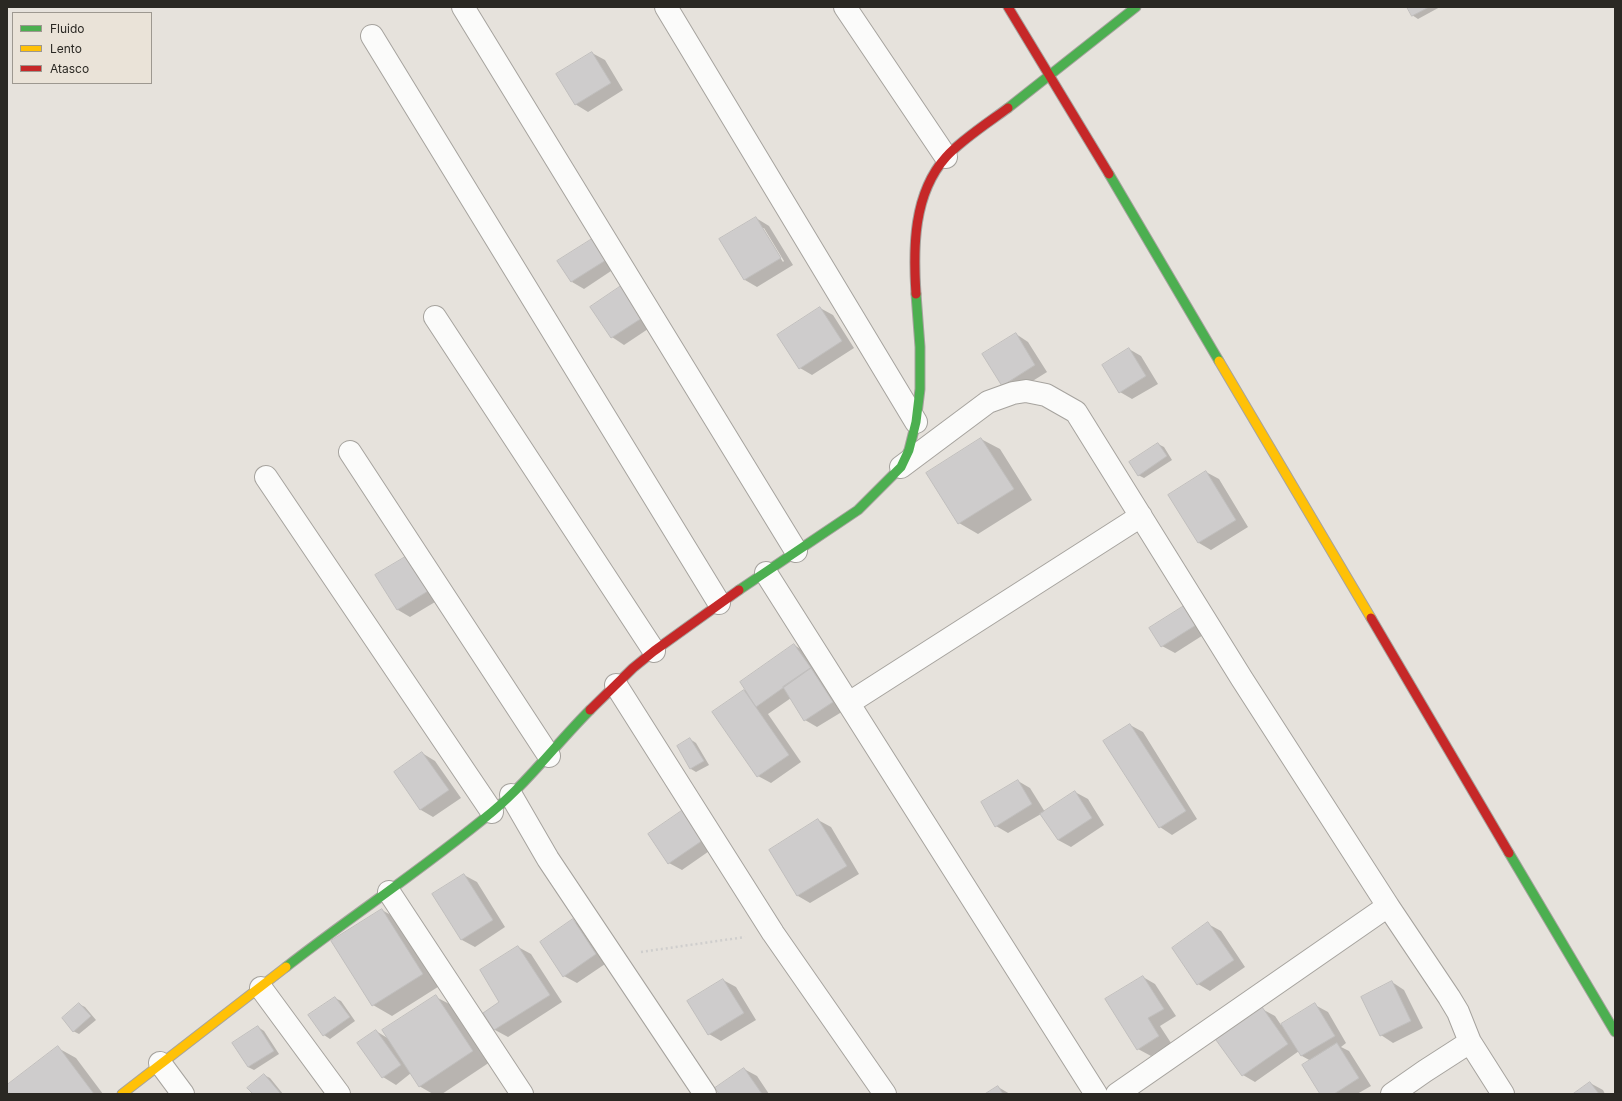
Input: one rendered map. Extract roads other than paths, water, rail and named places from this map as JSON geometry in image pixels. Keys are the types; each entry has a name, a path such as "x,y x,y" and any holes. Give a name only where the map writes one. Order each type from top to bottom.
{"street":[{"path":"463,7 796,551"},
{"path":"666,7 916,422"},
{"path":"845,7 946,157"},
{"path":"1008,7 1050,75 1615,1032"},
{"path":"900,467 909,450 916,422 921,372 915,278 916,231 925,191 935,172 946,157 1136,7"},
{"path":"372,36 719,603"},
{"path":"435,317 654,651"},
{"path":"122,1094 160,1063 261,988 331,932 389,892 492,812 549,756 616,684 654,651 719,603 766,573 796,551 858,510 900,467 988,402 1013,393 1026,391 1046,395 1076,412 1242,679 1388,906 1450,997 1458,1012 1470,1042 1502,1094"},
{"path":"350,452 549,756"},
{"path":"266,477 492,812"},
{"path":"849,703 1141,516"},
{"path":"766,573 1096,1094"},
{"path":"616,684 774,933 885,1094"},
{"path":"511,795 548,859 705,1094"},
{"path":"389,892 522,1094"},
{"path":"1117,1094 1388,906"},
{"path":"261,988 338,1094"},
{"path":"1392,1094 1425,1070 1470,1042"},
{"path":"160,1063 182,1094"}]}
